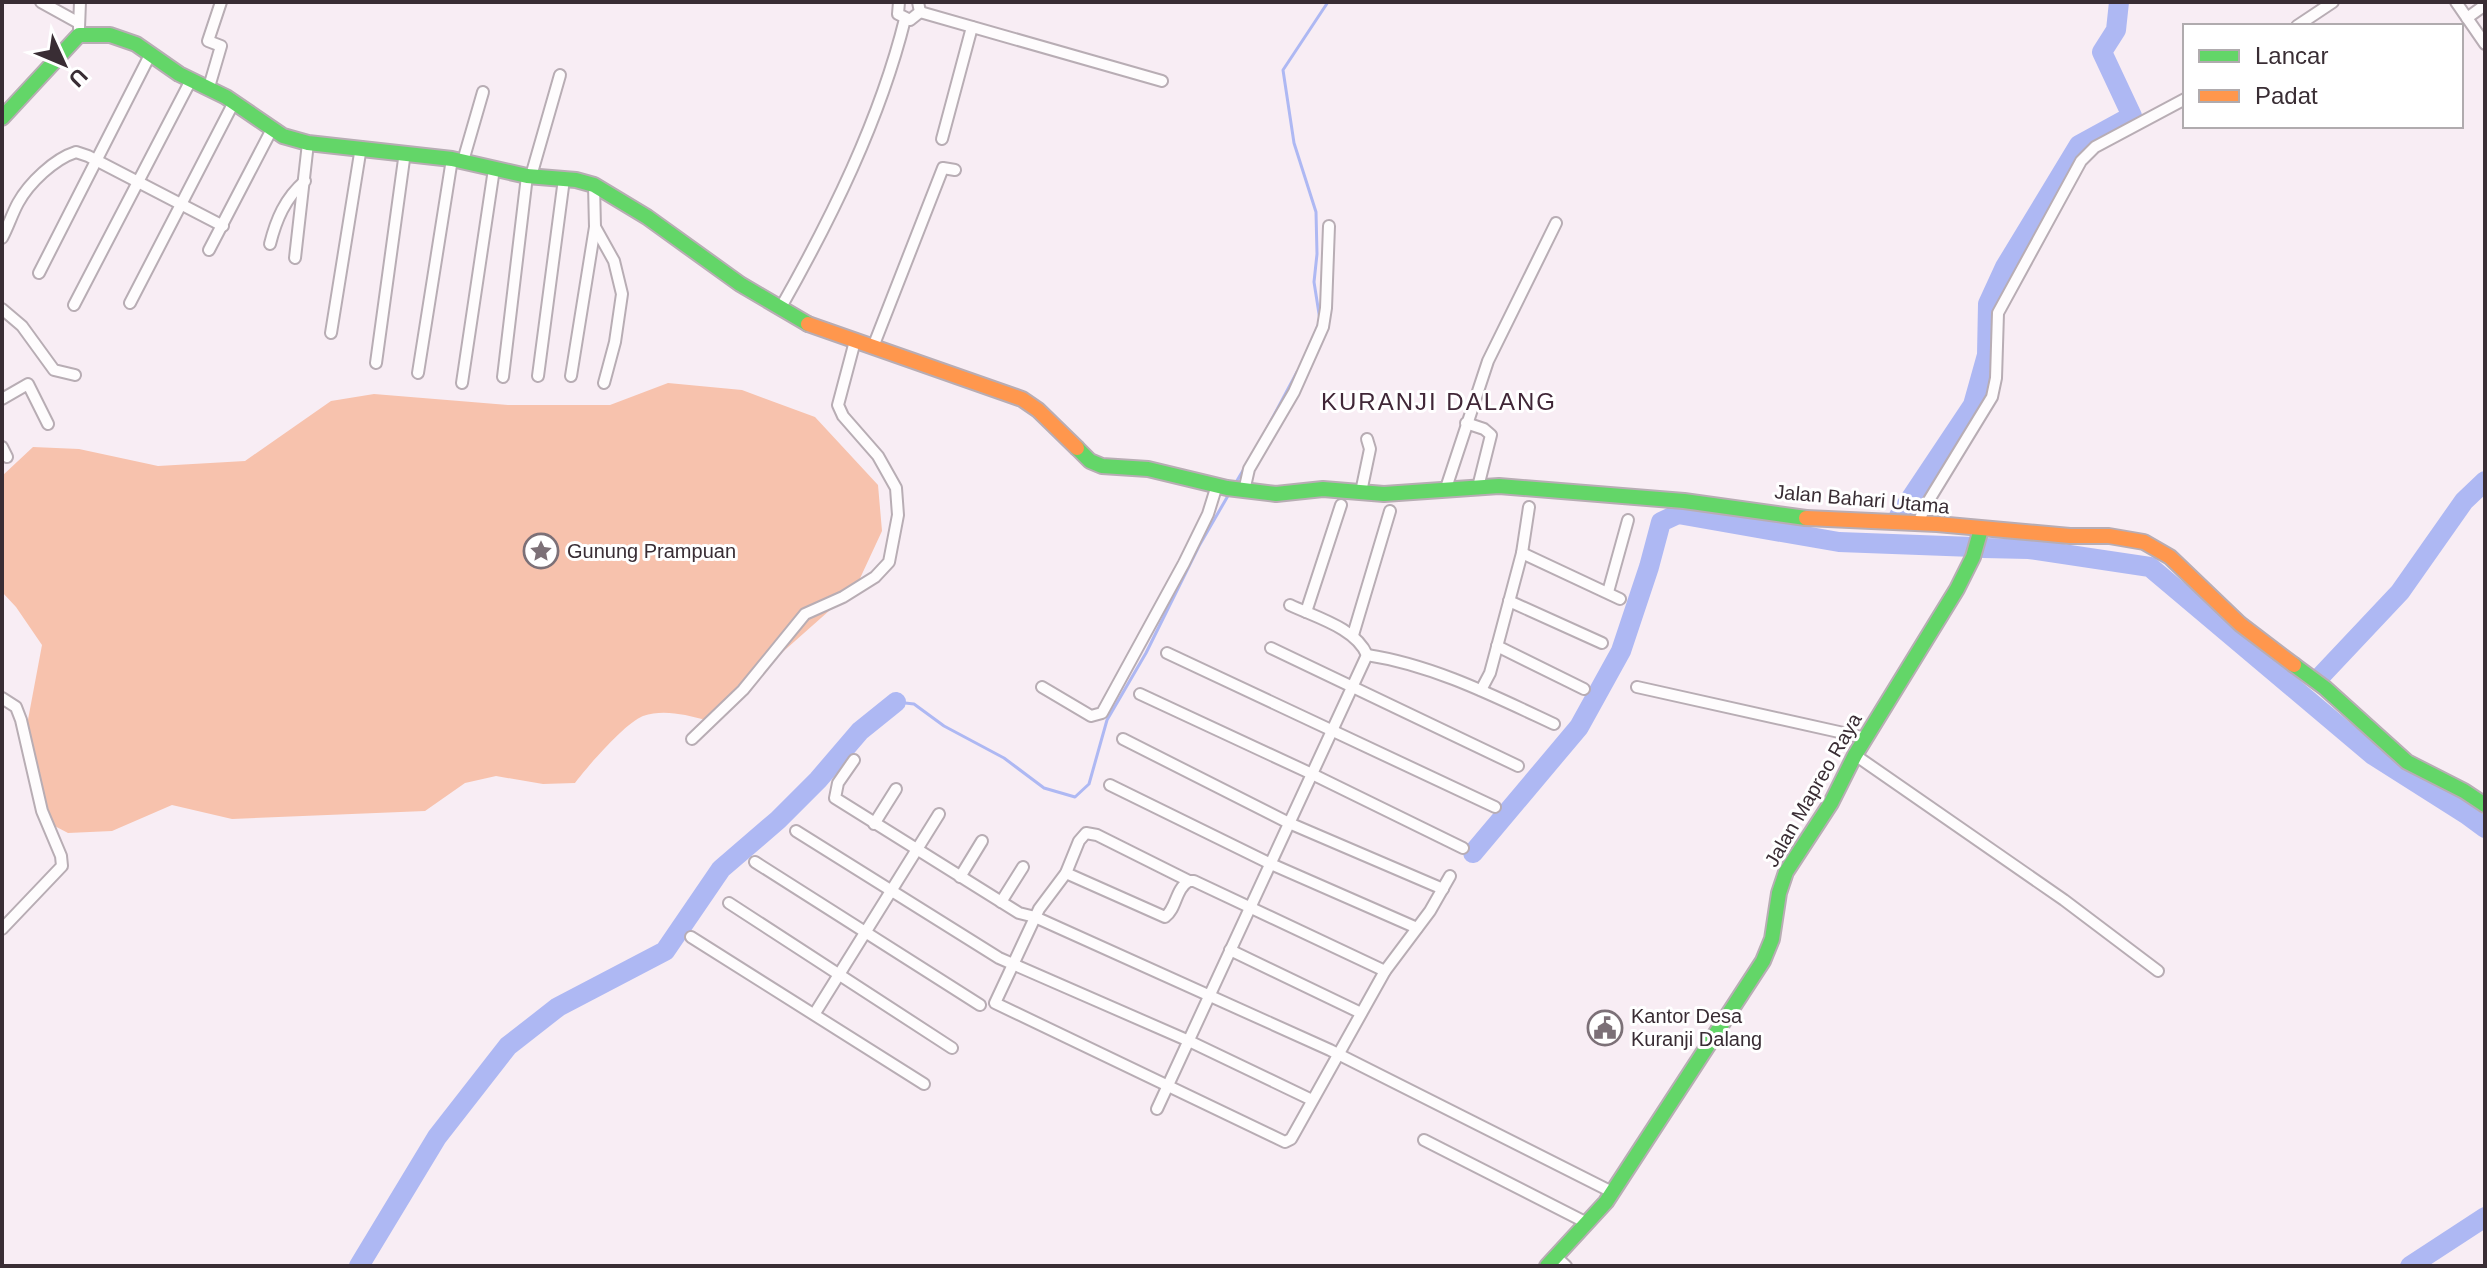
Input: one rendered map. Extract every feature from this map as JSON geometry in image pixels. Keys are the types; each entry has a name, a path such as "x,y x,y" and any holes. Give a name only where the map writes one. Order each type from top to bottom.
{"street":[{"path":"41,2 79,29"},
{"path":"2,118 79,29 80,2"},
{"path":"209,87 221,46 208,41 221,2"},
{"path":"2300,24 2333,2"},
{"path":"2456,2 2485,44"},
{"path":"895,3 898,14 905,19 914,19 919,7 972,27 1162,81"},
{"path":"2467,18 2485,5"},
{"path":"780,309 826,227 894,62 905,19"},
{"path":"942,139 972,27"},
{"name":"Jalan Bahari Utama","path":"79,29 136,44 191,80 234,102 283,136 308,143 458,160 529,176 594,185 801,321 1022,399 1096,464 1148,469 1232,488 1294,494 1323,489 1384,494 1478,487 1544,489 1684,501 1820,520 1918,523 2070,536 2109,536 2150,545 2170,557 2248,631 2325,688 2396,754 2418,770 2451,784 2485,805"},
{"path":"39,273 151,53"},
{"path":"503,377 529,176 560,75"},
{"path":"74,305 191,80"},
{"path":"418,373 458,160 483,92"},
{"path":"1918,523 1945,472 1992,397 2001,304 2081,161 2095,147 2183,100"},
{"path":"130,303 234,102"},
{"path":"209,250 272,129"},
{"path":"295,258 308,143"},
{"path":"331,333 361,147"},
{"path":"376,363 405,152"},
{"path":"2,238 19,201 42,175 71,153 82,153 223,226"},
{"path":"873,347 943,168 955,170"},
{"path":"462,383 494,169"},
{"path":"538,376 564,179"},
{"path":"270,244 288,198 305,181"},
{"path":"571,376 595,227 594,185"},
{"path":"1445,491 1488,361 1556,223"},
{"path":"1042,687 1091,716 1102,713 1208,514 1249,469 1294,392 1323,327 1329,226"},
{"path":"595,227 614,261 622,301 604,383"},
{"path":"2,309 22,326 54,370 75,375"},
{"path":"692,739 743,690 805,614 832,604 875,577 892,554 898,503 896,488 878,456 843,416 838,405 855,341"},
{"path":"2,399 28,384 48,424"},
{"path":"1466,423 1491,435 1478,487"},
{"path":"1361,492 1370,449 1367,439"},
{"path":"1306,612 1341,505"},
{"path":"1481,690 1490,673 1522,553 1529,507"},
{"path":"1353,635 1390,511"},
{"path":"1608,592 1628,520"},
{"name":"Jalan Mapreo Raya","path":"1556,1263 1612,1192 1763,961 1772,939 1779,893 1786,872 1831,803 1855,755 1957,589 1973,557 1981,529"},
{"path":"1522,553 1620,599"},
{"path":"1509,601 1602,643"},
{"path":"1157,1109 1367,655 1363,645 1353,635 1290,605"},
{"path":"1497,646 1584,689"},
{"path":"1271,648 1518,766"},
{"path":"1167,653 1495,807"},
{"path":"1367,655 1389,659 1481,690 1554,724"},
{"path":"1637,687 1866,738"},
{"path":"1140,694 1463,848"},
{"path":"2,698 16,707 21,720 42,811 61,856 62,866 2,929"},
{"path":"1123,739 1289,823 1443,889"},
{"path":"1855,755 2064,900 2158,971"},
{"path":"854,760 838,783 835,798 1019,913 1035,917 1338,1054 1612,1192"},
{"path":"1110,785 1271,864 1417,928"},
{"path":"874,824 896,789"},
{"path":"815,1013 939,814"},
{"path":"796,831 999,958 1189,1041 1312,1100"},
{"path":"1385,971 1112,842 1086,833 1079,841 1066,873 1035,917 996,998 997,1005 1285,1142 1291,1139 1385,971 1450,876"},
{"path":"960,877 982,841"},
{"path":"755,862 980,1005"},
{"path":"1001,902 1023,867"},
{"path":"1066,873 1165,917 1181,886 1189,881"},
{"path":"729,903 952,1048"},
{"path":"691,937 924,1084"},
{"path":"1230,950 1361,1013"},
{"path":"1424,1140 1587,1223"}],"shaded area":[{"path":"668,383 742,390 815,417 878,485 882,531 856,587 706,720 667,713 643,716 617,736 575,783 543,784 496,776 465,783 425,811 232,819 172,805 112,831 68,833 47,822 27,725 42,645 2,592 2,476 33,447 79,449 158,466 245,461 331,401 374,394 508,405 610,405"}],"waterway":[{"path":"1314,336 1320,320 1314,282 1316,212 1294,143 1283,70 1328,2"},
{"path":"1899,516 1973,405 1987,355 1988,304 2005,267 2079,145 2132,116 2102,52 2116,30 2119,2"},
{"path":"1265,432 1297,372"},
{"path":"1235,484 1245,467"},
{"path":"2318,679 2400,592 2464,501 2485,481"},
{"path":"896,702 914,704 944,726 1004,758 1044,788 1075,797 1089,784 1107,720 1146,653 1199,546 1229,494"},
{"path":"1473,853 1579,727 1621,651 1661,522 1678,514 1839,542 1973,547"},
{"path":"1983,548 2029,549 2150,567 2373,755 2485,828"},
{"path":"359,1266 437,1137 508,1046 558,1007 665,951 721,869 778,820 860,731 896,702"},
{"path":"2410,1266 2485,1217"}],"traffic: fast":[{"path":"2,118 79,35 110,35 136,44 179,74 226,97 283,136 308,143 452,159 527,176 576,180 594,185 647,217 740,284 808,324"},
{"path":"1077,448 1090,461 1102,466 1148,469 1227,488 1276,494 1323,489 1384,494 1499,486 1684,501 1806,518"},
{"path":"1547,1266 1606,1202 1763,961 1772,939 1779,893 1786,872 1831,803 1855,755 1957,589 1973,557 1981,529"},
{"path":"2294,665 2325,688 2407,762 2485,805"}],"traffic: slow":[{"path":"808,324 1022,399 1038,410 1077,448"},
{"path":"1806,518 2109,536 2144,542 2170,557 2240,624 2294,665"}],"place":[{"name":"Gunung Prampuan","path":"541,551"},
{"name":"Kantor Desa Kuranji Dalang","path":"1605,1028"}],"district":[{"name":"KURANJI DALANG","path":"1439,401"}]}
